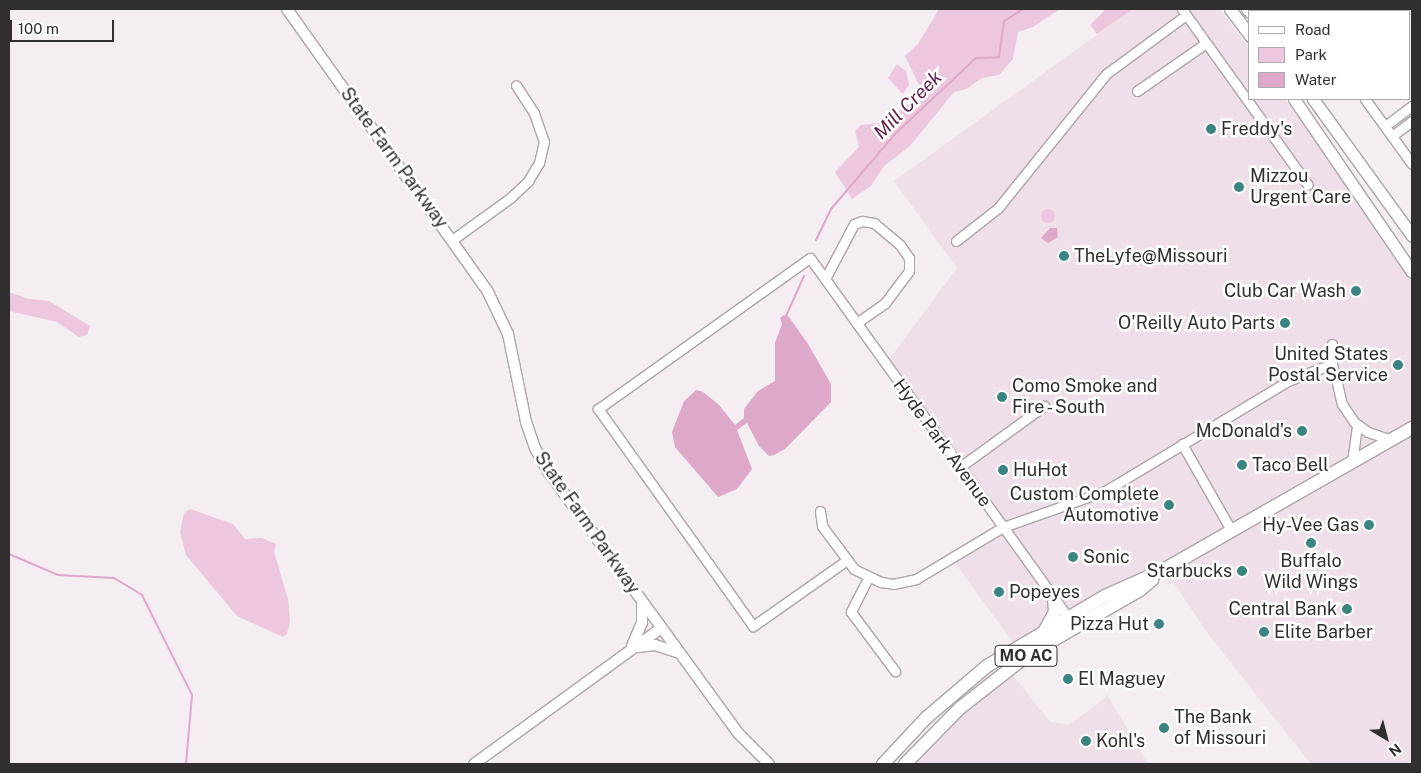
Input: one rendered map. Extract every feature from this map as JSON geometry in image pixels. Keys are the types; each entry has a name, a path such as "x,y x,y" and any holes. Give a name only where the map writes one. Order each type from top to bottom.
{"main road":[{"path":"1230,9 1248,33"},
{"path":"1234,9 1248,24"},
{"path":"1295,100 1412,272"},
{"path":"1305,100 1335,141 1350,150"},
{"path":"1314,100 1412,236"},
{"name":"MO AC","path":"905,764 960,708 1105,596 1163,570 1412,428"},
{"path":"1044,633 1053,616 1054,598"},
{"name":"MO AC","path":"883,764 956,690 987,666 1044,633 1072,623"}],"street":[{"name":"State Farm Parkway","path":"287,9 487,290 508,334 535,448 679,653 739,734 769,764"},
{"path":"956,241 998,208 1106,74 1184,12 1248,96"},
{"path":"1137,91 1206,43"},
{"path":"452,240 510,198 528,181 539,163 544,142 534,112 516,85"},
{"path":"1251,100 1308,185"},
{"path":"1366,100 1412,164"},
{"path":"1385,126 1412,106"},
{"path":"1392,136 1412,121"},
{"path":"825,278 854,224 874,224 900,245 910,258 909,271 885,304 856,323"},
{"name":"Hyde Park Avenue","path":"847,560 753,626 598,409 810,258 1072,623"},
{"path":"1332,344 1332,364 1342,404 1357,426 1391,440"},
{"path":"820,511 822,526 847,560 868,578 893,584 916,579 1003,527 1105,491 1302,374 1332,364"},
{"path":"960,467 1044,406"},
{"path":"1352,462 1357,426"},
{"path":"1182,444 1232,530"},
{"path":"868,578 851,612 895,671"},
{"path":"630,650 641,626 642,602"},
{"path":"474,764 661,628"},
{"path":"630,650 648,644 679,653"}],"shaded area":[{"path":"1133,9 1220,9 1248,47 1248,100 1286,100 1412,276 1412,764 1311,764 1209,635 1165,570 1020,652 950,556 997,527 881,364 891,357 957,268 894,181"},
{"path":"1305,9 1412,9 1412,39 1411,10"},
{"path":"1005,665 1050,722 1069,725 1108,696 1148,764 898,764 948,711"}],"green space":[{"path":"939,9 1060,9 1033,27 1018,32 1013,59 999,75 982,78 966,89 954,92 910,146 884,166 871,186 852,199 835,172 859,147 855,131 861,125 887,122 918,94 920,87 905,56 918,44"},
{"path":"1106,9 1133,9 1097,34 1090,25"},
{"path":"897,64 906,71 909,85 903,94 888,78"},
{"path":"1048,209 1053,211 1055,216 1053,221 1048,223 1043,221 1041,216 1043,211"},
{"path":"9,292 29,299 49,301 90,326 87,335 79,337 57,322 9,311"},
{"path":"190,509 233,524 245,539 262,538 276,544 274,552 288,599 290,621 287,634 283,637 237,616 186,555 180,532 184,513"}],"water":[{"path":"1050,228 1057,228 1058,237 1048,243 1041,238"},
{"path":"784,315 789,317 808,344 831,384 831,402 785,449 774,455 769,456 759,446 747,423 737,430 752,469 737,489 718,497 675,447 672,432 684,401 696,390 703,392 719,405 735,425 744,418 744,409 758,391 775,381 775,343 782,324 780,318"}],"waterway":[{"name":"Mill Creek","path":"816,240 831,209 896,133 976,58 999,57 1004,21 1023,9"},
{"name":"Mill Creek","path":"786,316 804,276"},
{"path":"9,554 58,575 114,578 142,595 192,695 186,764"}],"place":[{"name":"Freddy's","path":"1211,129"},
{"name":"Mizzou Urgent Care","path":"1239,187"},
{"name":"TheLyfe@Missouri","path":"1064,256"},
{"name":"Club Car Wash","path":"1356,291"},
{"name":"O'Reilly Auto Parts","path":"1285,323"},
{"name":"United States Postal Service","path":"1398,365"},
{"name":"Como Smoke and Fire - South","path":"1002,397"},
{"name":"McDonald's","path":"1302,431"},
{"name":"Taco Bell","path":"1242,465"},
{"name":"HuHot","path":"1003,470"},
{"name":"Custom Complete Automotive","path":"1169,505"},
{"name":"Hy-Vee Gas","path":"1369,525"},
{"name":"Buffalo Wild Wings","path":"1311,543"},
{"name":"Sonic","path":"1073,557"},
{"name":"Starbucks","path":"1242,571"},
{"name":"Popeyes","path":"999,592"},
{"name":"Central Bank","path":"1347,609"},
{"name":"Pizza Hut","path":"1159,624"},
{"name":"Elite Barber","path":"1264,632"},
{"name":"El Maguey","path":"1068,679"},
{"name":"The Bank of Missouri","path":"1164,728"},
{"name":"Kohl's","path":"1086,741"}]}
